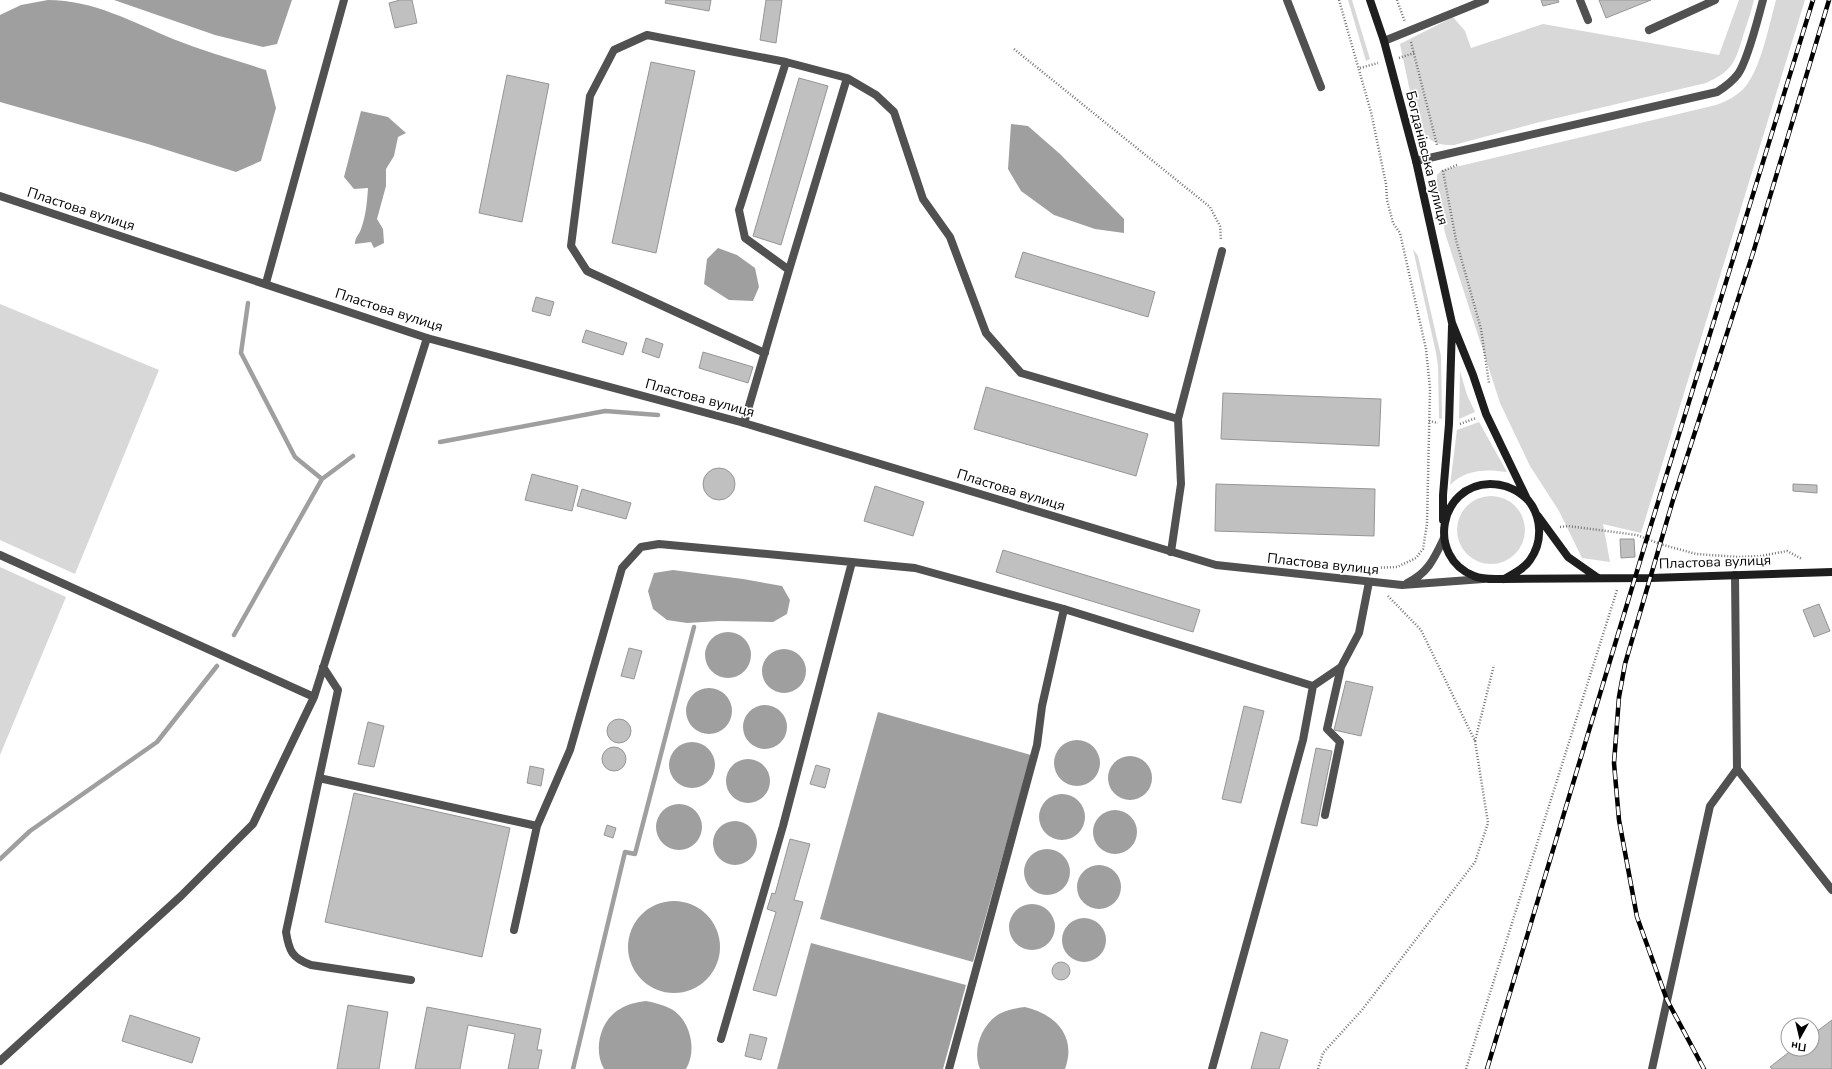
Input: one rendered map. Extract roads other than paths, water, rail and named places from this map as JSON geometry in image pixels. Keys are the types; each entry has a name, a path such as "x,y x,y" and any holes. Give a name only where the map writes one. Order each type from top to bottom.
{"main road":[{"name":"Богданівська вулиця","path":"1370,0 1384,41 1416,161 1452,323 1474,375 1486,414 1528,501"},
{"name":"Богданівська вулиця","path":"1444,528 1442,503 1449,424 1452,323"},
{"path":"1534,509 1538,519 1539,530 1535,551 1523,568 1504,579 1483,579 1465,571 1457,565 1451,557 1444,538 1444,528 1447,515 1454,502 1460,495 1477,486 1496,484 1505,486 1522,494 1534,509 1568,557 1598,578"},
{"name":"Пластова вулиця","path":"1504,579 1832,572"}],"street":[{"path":"266,283 344,0"},
{"path":"1287,0 1321,87"},
{"path":"1384,41 1485,0"},
{"path":"1580,0 1588,20"},
{"path":"1649,30 1715,0"},
{"path":"1416,161 1440,157 1717,92 1730,84 1739,73 1763,0"},
{"path":"765,353 587,271 571,246 590,96 614,50 647,35 786,62 847,78 876,95 894,112 923,199 950,237 986,333 1021,373 1178,419"},
{"path":"786,62 739,210 745,238 790,270"},
{"path":"744,423 847,78"},
{"name":"Пластова вулиця","path":"0,196 266,283 427,338 744,423 1216,565 1402,585 1483,579"},
{"path":"1171,552 1181,484 1178,419 1222,251"},
{"path":"0,1061 181,896 253,824 314,697 427,338"},
{"path":"1402,585 1418,578 1430,565 1444,538"},
{"path":"514,930 537,826 570,750 622,568 641,547 659,544 915,568 1064,609 1313,686"},
{"path":"0,555 314,697"},
{"path":"721,1039 783,826 852,562"},
{"path":"1652,1069 1710,806 1737,769 1735,575"},
{"path":"1325,815 1340,742 1327,729 1341,667 1360,633 1370,582"},
{"path":"949,1069 1038,745 1042,706 1064,609"},
{"path":"323,667 338,690 286,932 289,948 298,960 311,965 411,980"},
{"path":"1212,1069 1303,740 1313,686 1341,667"},
{"path":"1737,769 1832,890"},
{"path":"319,778 537,826"}],"waterway":[{"path":"248,303 241,353 295,457 322,479"},
{"path":"440,442 605,411 658,415"},
{"path":"234,635 322,479 353,456"},
{"path":"573,1069 625,852 635,854 694,627"},
{"path":"0,859 30,831 157,742 217,666"}],"railway":[{"path":"1487,1069 1647,538 1813,0"},
{"path":"1704,1069 1667,1000 1637,917 1619,820 1614,763 1619,697 1625,664 1673,500 1753,253 1829,0"}]}
